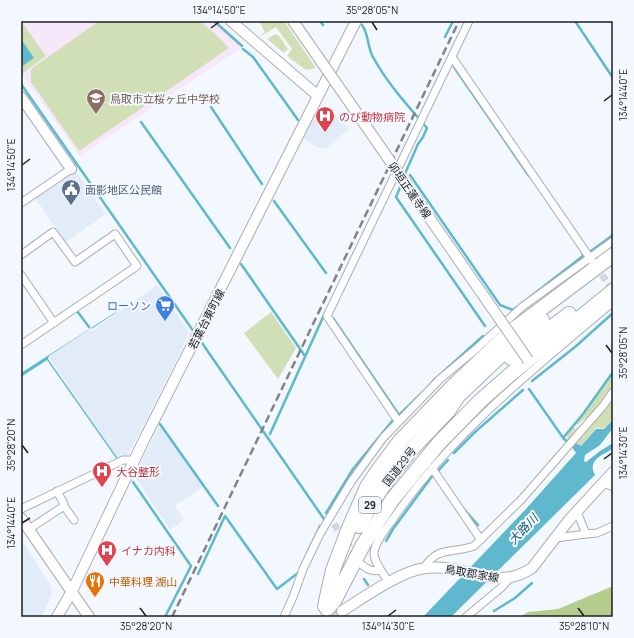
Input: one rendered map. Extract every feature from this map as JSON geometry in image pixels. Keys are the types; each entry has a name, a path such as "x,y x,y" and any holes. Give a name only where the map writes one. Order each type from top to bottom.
{"highway":[{"path":"324,612 333,570 367,487 376,472 400,441 452,387 509,333 613,255"},
{"name":"国道29号","path":"324,612 344,555 355,533 375,498 411,450 448,410 458,396 530,330 569,297 613,264"},
{"name":"国道29号","path":"448,410 536,338 613,282"},
{"path":"324,612 334,601 358,553 392,500 439,443 480,401 528,360 610,297"}],"main road":[{"path":"231,21 318,96"},
{"name":"卯垣正蓮寺線","path":"293,21 528,360"},
{"name":"若葉台東町線","path":"57,617 72,591 134,460 356,21"},
{"path":"23,102 71,169"},
{"name":"鳥取郡家線","path":"342,611 389,583 418,569 435,567 456,569 494,578 509,578 518,576 532,568 569,520 602,482 613,472"},
{"path":"21,518 89,617"}],"street":[{"path":"398,421 327,316 469,21"},
{"path":"452,57 591,259"},
{"path":"21,203 71,169"},
{"path":"21,255 54,232 75,262 115,234 137,266 21,345"},
{"path":"284,617 303,569 320,534 332,521 351,482 383,438 440,379 475,350 522,307 591,259 613,241"},
{"path":"21,275 54,323"},
{"path":"389,583 374,556 376,546 405,501 432,468 475,422 610,297"},
{"path":"424,568 432,556 452,550 465,550 474,546 521,500 603,406 613,392"},
{"path":"21,509 123,460 134,460"},
{"path":"432,468 480,540"},
{"path":"602,482 613,487"},
{"path":"57,492 64,506 74,520"},
{"path":"29,529 64,506"},
{"path":"577,512 586,534"},
{"path":"556,538 597,533 613,526"},
{"path":"362,565 367,570 381,570"},
{"path":"466,617 502,587 509,578"}],"shaded area":[{"name":"鳥取市立桜ヶ丘中学校","path":"21,21 217,21 244,45 80,156 21,73"},
{"name":"のび動物病院","path":"329,112 336,115 349,129 325,149 318,148 303,138 312,119 315,120 322,114"},
{"name":"面影地区公民館","path":"75,170 106,214 66,242 35,198"},
{"path":"157,285 189,332 179,355 128,455 119,460 50,359 50,356 89,330 92,331"},
{"path":"160,425 203,487 175,506 184,520 170,530 134,475"},
{"path":"21,538 52,589 42,617 21,617"}],"green space":[{"name":"鳥取市立桜ヶ丘中学校","path":"99,21 199,21 229,48 79,151 31,82 31,69"},
{"path":"259,21 284,21 316,68 306,70 287,56 292,49 276,27 263,35 261,33 263,34 265,32"},
{"path":"24,25 46,56 23,73 21,71 21,27"},
{"path":"275,34 279,36 288,49 284,53 267,39"},
{"path":"271,312 296,348 278,379 244,333"},
{"path":"613,373 613,385 593,413 574,427 575,429 589,420 569,443 566,440 568,437 566,435 584,414"},
{"path":"613,397 613,414 610,423 602,428 596,428 581,446 575,442 597,418"},
{"path":"613,586 613,617 520,617 528,612 558,609"}],"water":[{"path":"21,39 34,58 21,67"},
{"path":"119,310 49,356 48,359 119,460 118,461 47,360 21,377 21,373"},
{"name":"大路川","path":"613,420 613,428 600,445 585,455 584,461 586,462 613,443 613,449 600,456 594,462 593,470 595,475 451,617 423,617 525,510 576,453 571,446 574,442 581,446 596,429 604,429"}],"waterway":[{"path":"214,21 242,46"},
{"path":"320,21 323,25"},
{"path":"445,37 453,21"},
{"path":"575,21 613,78"},
{"path":"362,25 366,32 371,53 379,67 398,94 427,128 418,144 404,176"},
{"path":"243,49 253,57 298,120"},
{"path":"454,67 529,176"},
{"path":"21,84 194,332"},
{"path":"211,107 262,184"},
{"path":"141,122 230,248"},
{"path":"410,175 500,305 513,310 517,307"},
{"path":"402,183 396,197 485,326"},
{"path":"274,201 326,273"},
{"path":"591,251 613,235"},
{"path":"530,297 583,256 582,252"},
{"path":"241,264 305,356"},
{"path":"77,311 89,327"},
{"path":"532,381 575,347 613,313"},
{"path":"270,434 324,315"},
{"path":"333,318 399,415 424,391"},
{"path":"432,382 483,336"},
{"path":"202,343 324,519"},
{"path":"563,438 583,414 613,372"},
{"path":"529,389 564,439 569,443"},
{"path":"454,453 475,432 523,390"},
{"path":"326,513 353,469 393,420"},
{"path":"160,424 218,506"},
{"path":"439,473 438,471 448,460"},
{"path":"386,541 393,529 433,475"},
{"path":"133,482 191,566 165,617"},
{"path":"462,507 478,525"},
{"path":"198,574 225,516 277,589 298,573"},
{"path":"306,556 320,526"},
{"path":"364,579 368,585"},
{"path":"494,611 515,598 532,583"}],"tunnel":[{"path":"596,266 613,291"},
{"path":"334,524 357,557"},
{"path":"332,617 342,611"}],"railway":[{"path":"172,617 459,21"}],"place":[{"name":"鳥取市立桜ヶ丘中学校","path":"96,115"},
{"name":"のび動物病院","path":"325,133"},
{"name":"面影地区公民館","path":"71,206"},
{"name":"ローソン","path":"165,322"},
{"name":"大谷整形","path":"102,488"},
{"name":"イナカ内科","path":"107,567"},
{"name":"中華料理 湖山","path":"95,598"}]}
